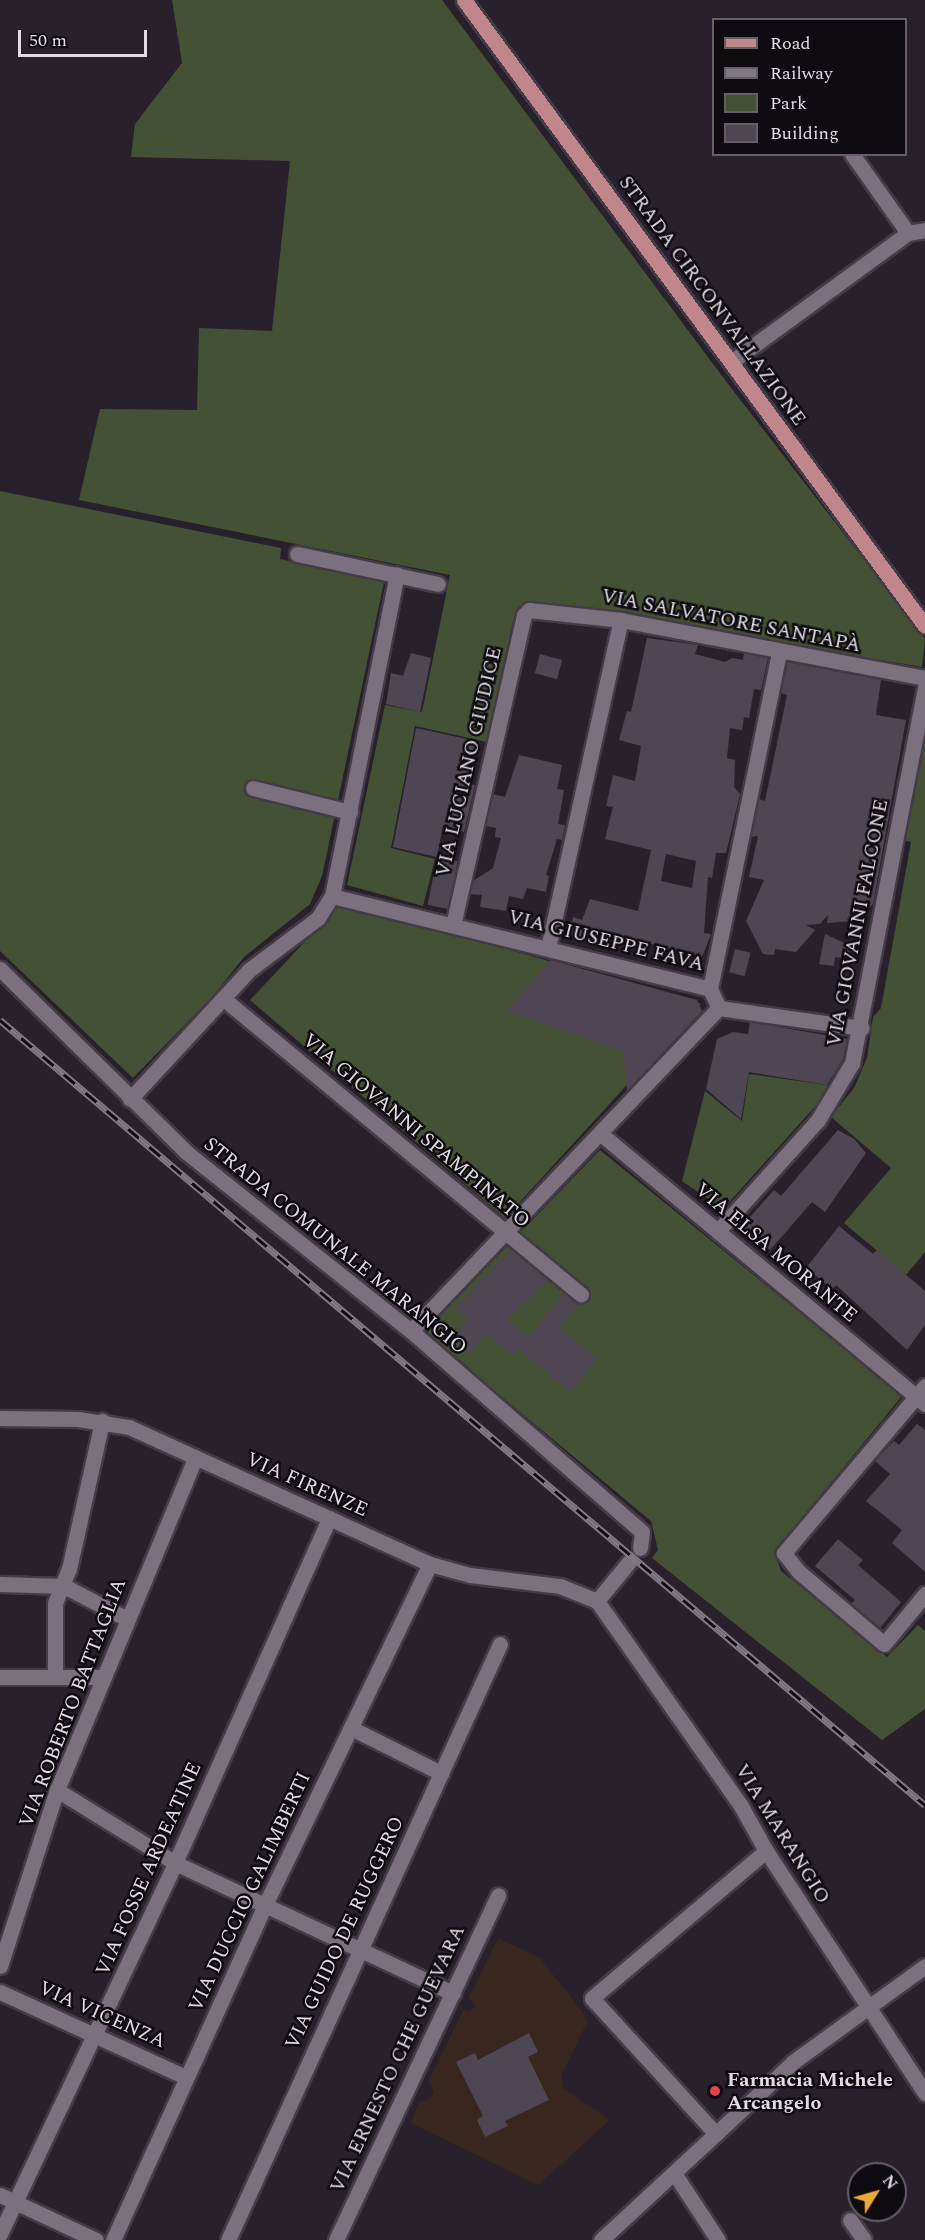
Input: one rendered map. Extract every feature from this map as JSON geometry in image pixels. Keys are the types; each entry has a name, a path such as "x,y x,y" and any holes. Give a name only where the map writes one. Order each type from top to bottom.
{"main road":[{"name":"STRADA CIRCONVALLAZIONE","path":"464,0 925,624"}],"street":[{"path":"853,156 909,233"},
{"path":"731,362 909,233 925,230"},
{"path":"297,554 438,584"},
{"path":"130,1099 225,1000 249,970 318,918 332,896 397,575"},
{"name":"VIA SALVATORE SANTAPÀ","path":"529,610 535,608 621,620 779,653 925,678"},
{"name":"VIA LUCIANO GIUDICE","path":"453,925 524,615 529,610"},
{"path":"548,948 621,620"},
{"path":"710,988 779,653"},
{"name":"VIA GIOVANNI FALCONE","path":"718,1231 832,1101 852,1063 862,1029 925,686"},
{"path":"253,788 350,812"},
{"name":"VIA GIUSEPPE FAVA","path":"332,896 710,988 719,1008"},
{"name":"STRADA COMUNALE MARANGIO","path":"0,969 186,1152 411,1331 642,1532 640,1548"},
{"name":"VIA GIOVANNI SPAMPINATO","path":"225,1000 581,1294"},
{"path":"411,1331 719,1008 862,1029"},
{"name":"VIA ELSA MORANTE","path":"601,1134 922,1395"},
{"path":"922,1395 784,1553 799,1572 884,1644 925,1594"},
{"name":"VIA FIRENZE","path":"0,1418 102,1421 129,1427 430,1564 470,1575 560,1586 597,1601"},
{"path":"55,1677 55,1603 64,1586 102,1421"},
{"name":"VIA ROBERTO BATTAGLIA","path":"0,1966 57,1790 102,1677 195,1458"},
{"name":"VIA FOSSE ARDEATINE","path":"0,2234 96,2035 329,1518"},
{"path":"597,1601 628,1562"},
{"name":"VIA DUCCIO GALIMBERTI","path":"112,2240 265,1905 430,1564"},
{"path":"0,1584 64,1586 127,1620"},
{"name":"VIA MARANGIO","path":"597,1601 741,1806 766,1851 925,2093"},
{"name":"VIA GUIDO DE RUGGERO","path":"228,2240 500,1644"},
{"path":"0,1677 102,1677"},
{"path":"351,1728 441,1773"},
{"path":"57,1790 175,1863 453,1993"},
{"path":"716,2134 592,1998 766,1851"},
{"name":"VIA ERNESTO CHE GUEVARA","path":"336,2240 498,1895"},
{"path":"601,2240 793,2062 925,1966"},
{"name":"VIA VICENZA","path":"0,1992 186,2077"},
{"path":"674,2173 718,2240"},
{"path":"0,2195 96,2240"},
{"path":"851,2222 864,2240"}],"shaded area":[{"path":"498,1938 540,1958 584,2014 587,2022 561,2076 564,2089 610,2120 538,2185 411,2123 419,2102 430,2099 434,2092 429,2080 464,2009 469,2011 476,2007 469,1998"}],"green space":[{"path":"172,0 442,0 722,376 925,639 922,667 540,602 526,604 516,612 513,621 487,742 415,726 391,848 435,859 423,906 347,885 385,705 422,712 450,575 79,500 100,409 197,410 199,328 272,331 290,161 131,157 135,124 182,63"},
{"path":"0,491 281,548 280,559 384,582 322,876 310,904 244,957 213,996 133,1078 0,951"},
{"path":"925,710 925,1252 906,1275 844,1223 891,1168 831,1117 854,1088 867,1058 873,1017 881,1008 911,842 903,840"},
{"path":"348,906 701,1004 505,1218 250,1000 338,907"},
{"path":"749,1074 827,1085 828,1092 723,1209 682,1181 705,1091 742,1121"},
{"path":"600,1150 902,1396 774,1552 781,1571 887,1657 918,1625 925,1631 925,1709 882,1740 652,1558 658,1550 651,1521 424,1332"}],"building":[{"path":"647,638 698,645 695,654 725,662 732,658 743,660 744,653 768,658 761,690 754,689 749,718 744,717 742,730 730,728 727,758 735,760 734,787 740,794 726,853 716,853 712,878 708,877 704,933 711,934 702,957 632,939 616,937 614,948 568,936 573,917 582,920 590,899 638,911 651,850 605,839 613,807 606,806 613,775 635,781 641,746 619,740 627,711 631,712","holes":["666,854 696,861 692,888 661,881"]},
{"path":"411,653 431,658 420,712 386,704 391,673 403,676"},
{"path":"540,654 562,660 557,679 535,673"},
{"path":"787,662 881,680 876,715 906,720 873,904 853,921 827,923 828,915 820,924 806,925 815,930 796,952 775,949 774,955 763,954 746,921 764,880 749,877 758,836 751,837 759,799 765,801 787,695 781,693"},
{"path":"416,728 476,741 468,784 475,785 464,832 443,825 437,857 393,847"},
{"path":"519,755 562,765 557,789 564,790 558,824 565,825 562,840 557,839 546,875 549,876 546,892 527,888 523,899 509,896 506,911 480,907 482,895 470,894 473,881 493,868 501,838 495,837 496,828 486,826 493,794 505,797"},
{"path":"437,857 458,861 448,909 428,905"},
{"path":"825,934 851,946 848,959 835,957 834,966 819,964"},
{"path":"735,949 751,953 745,976 729,972"},
{"path":"550,960 697,1000 702,1011 627,1091 623,1051 507,1011"},
{"path":"750,1022 847,1039 843,1059 827,1085 749,1072 741,1119 706,1089 717,1039 733,1032 748,1034"},
{"path":"838,1130 854,1139 866,1153 825,1212 812,1202 770,1250 742,1226 774,1190 781,1196"},
{"path":"839,1226 873,1254 877,1250 925,1291 925,1325 907,1350 836,1285 832,1289 806,1268"},
{"path":"511,1249 548,1280 507,1319 528,1337 564,1293 579,1304 559,1327 597,1359 571,1392 519,1349 513,1356 485,1334 470,1355 451,1339 468,1319 455,1309"},
{"path":"917,1424 925,1430 925,1572 892,1543 902,1530 866,1501 890,1474 875,1461 894,1441 899,1445"},
{"path":"838,1539 863,1560 858,1565 901,1602 880,1628 851,1604 855,1600 815,1566"},
{"path":"529,2033 538,2052 528,2057 549,2100 505,2121 508,2126 485,2137 477,2120 483,2116 456,2062 475,2053 478,2060"}],"railway":[{"path":"0,1020 925,1805"}],"place":[{"name":"Farmacia Michele Arcangelo","path":"715,2091"}]}
